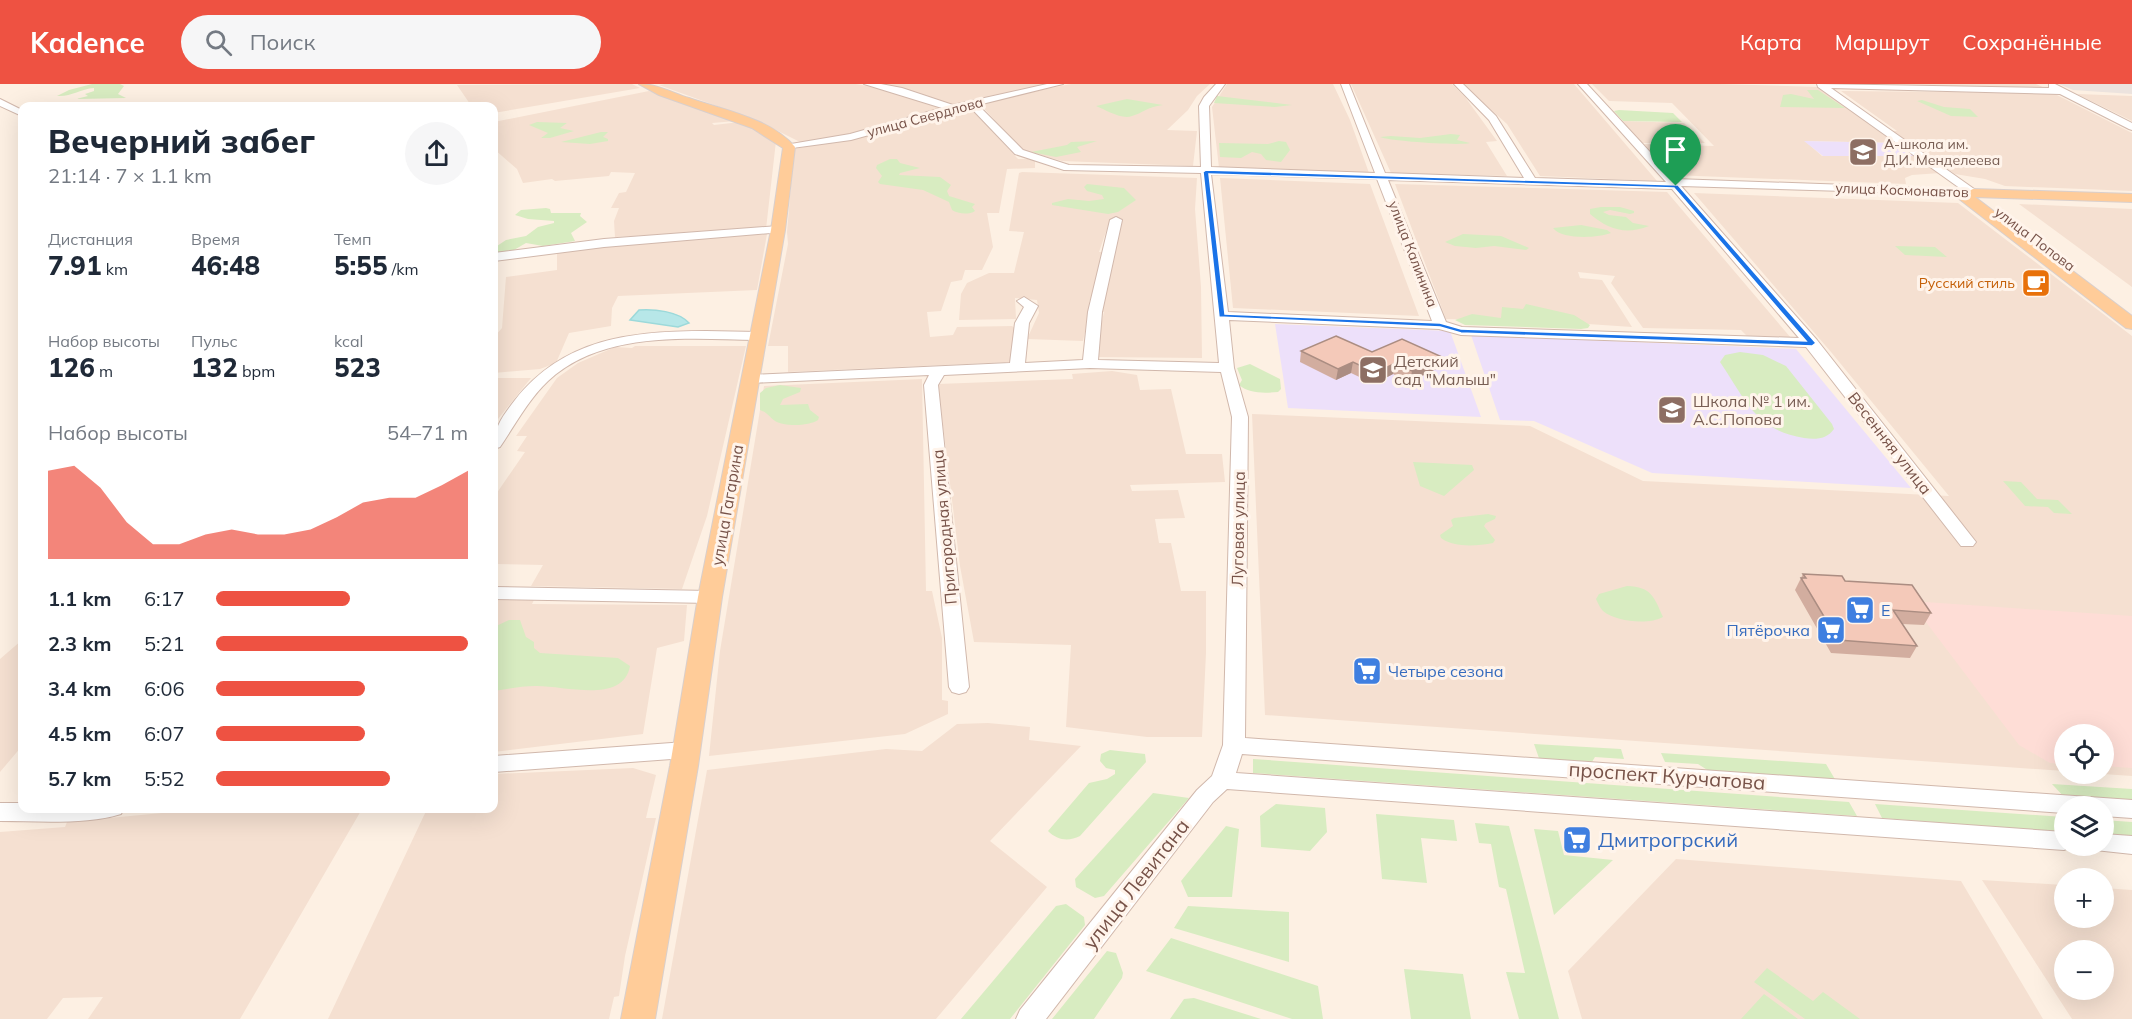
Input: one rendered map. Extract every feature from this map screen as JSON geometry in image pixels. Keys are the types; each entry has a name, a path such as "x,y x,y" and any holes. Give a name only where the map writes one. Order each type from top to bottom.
{"main road":[{"path":"645,84 747,120 778,136 789,147"},
{"name":"улица Гагарина","path":"638,1019 710,597 778,230 789,147"},
{"name":"улица Космонавтов","path":"1966,193 2132,198"},
{"name":"улица Попова","path":"1966,193 2132,311"},
{"name":"улица Попова","path":"1966,193 2132,324"}],"street":[{"path":"868,84 902,91 952,108"},
{"name":"улица Свердлова","path":"789,147 851,137 971,103 1059,84"},
{"name":"Луговая улица","path":"1221,84 1204,106 1207,145 1206,172 1227,368 1240,417 1234,745"},
{"name":"улица Калинина","path":"1345,84 1440,325"},
{"path":"1458,84 1493,118 1532,182"},
{"name":"Весенняя улица","path":"1582,84 1674,184 1812,343 1967,542"},
{"path":"2048,84 2132,127"},
{"path":"1820,85 2063,91"},
{"name":"улица Попова","path":"1820,85 1966,193"},
{"path":"0,102 18,111"},
{"name":"улица Космонавтов","path":"971,103 1019,152 1068,168 1159,168 1206,172 1383,178 1966,193"},
{"path":"1090,364 1095,312 1116,220"},
{"path":"498,256 523,251 604,243 778,230"},
{"path":"1017,366 1022,323 1031,306 1024,301"},
{"path":"1222,316 1440,325 1461,331 1812,343"},
{"path":"498,438 527,397 549,373 579,356 621,341 662,335 758,336"},
{"path":"750,379 1090,364 1227,368"},
{"name":"Пригородная улица","path":"939,370 931,386 959,687"},
{"path":"498,594 710,597"},
{"name":"улица Левитана","path":"1030,1019 1205,796 1222,780 1234,745"},
{"name":"проспект Курчатова","path":"1234,745 2054,804"},
{"path":"498,764 685,750"},
{"name":"проспект Курчатова","path":"1222,780 2054,840"},
{"name":"проспект Курчатова","path":"2114,808 2132,809"},
{"path":"0,812 18,811"},
{"path":"2114,844 2132,845"}],"shaded area":[{"path":"632,84 640,88 498,112 498,102 469,102 457,85"},
{"path":"856,84 902,93 934,103 942,108 850,134 800,142 758,121 659,85"},
{"path":"885,84 1049,84 955,105"},
{"path":"1071,84 1210,84 1167,130 1197,131 1193,166 1062,161 1026,151 1020,148 979,103"},
{"path":"1227,84 1333,84 1350,120 1369,173 1219,168 1212,107"},
{"path":"1351,84 1452,84 1465,97 1497,141 1486,142 1507,176 1391,173"},
{"path":"1462,84 1574,84 1657,181 1540,176 1507,124"},
{"path":"1592,84 1819,87 1897,143 1805,141 1822,156 1917,156 1940,173 1912,175 1905,178 1906,184 1672,175 1644,144 1714,146 1672,103 1609,101"},
{"path":"1834,84 2036,84 2045,88 1860,85"},
{"path":"2059,84 2132,84 2132,94 2073,90"},
{"path":"649,91 736,121 712,123 714,125 740,122 776,141 766,229 615,237 614,221 619,208 611,208 619,193 626,192 635,173 611,172 609,176 523,183 517,169 498,152 498,121"},
{"path":"1841,91 2053,93 2132,133 2132,191 2005,186 1985,179 1955,174 1892,131 1897,131"},
{"path":"2077,94 2132,96 2132,121"},
{"path":"969,106 1018,159 1035,159 1035,168 1007,169 999,213 987,213 993,247 982,270 965,270 962,280 951,282 941,311 927,312 930,337 953,335 957,327 1012,326 1016,329 1010,362 788,372 788,346 768,346 788,244 794,149 865,136"},
{"path":"1623,121 1684,123 1705,143 1641,143"},
{"path":"1804,141 1897,143 1917,156 1823,156"},
{"path":"1019,173 1197,178 1195,209 1201,287 1202,358 1094,357 1120,220 1110,220 1099,252 1104,252 1096,287 1089,302 1091,303 1083,341 1027,339 1039,313 1037,300 1015,298 1016,319 959,320 961,294 967,283 989,273 1014,273 1024,232 1009,231"},
{"path":"1220,178 1370,184 1419,316 1233,308"},
{"path":"1395,184 1667,192 1791,338 1747,336 1741,330 1643,328 1611,283 1615,276 1578,272 1580,278 1602,280 1632,327 1544,321 1446,319"},
{"path":"1694,193 1958,203 2132,336 2132,776 2114,775 2114,724 2054,724 2054,770 1265,715 1252,414 1530,426 1643,481 1949,496 1831,352"},
{"path":"2019,204 2132,209 2132,287"},
{"path":"767,234 757,290 618,296 612,308 611,326 569,333 556,363 540,369 498,373 498,332 502,328 506,277 557,270 557,249"},
{"name":"Детский сад \"Малыш\"","path":"1275,324 1450,331 1481,417 1288,408"},
{"name":"Школа № 1 им. А.С.Попова","path":"1471,335 1796,349 1911,488 1652,473 1534,421 1500,420"},
{"path":"635,346 746,346 707,516 682,589 531,586 543,565 498,564 498,491 525,452 517,451 527,436 516,436 557,378 578,363 615,347 632,348"},
{"path":"1112,371 1137,375 1140,390 1171,389 1186,454 1222,454 1225,482 1130,485 1132,491 1178,490 1185,518 1155,519 1159,543 1171,543 1181,591 1206,591 1202,737 1147,737 1066,727 1071,645 974,642 960,566 938,384 1073,379 1072,374"},
{"path":"498,378 531,378 498,419"},
{"path":"922,379 926,591 932,591 942,638 942,700 948,701 948,714 905,734 709,756 720,651 764,386"},
{"path":"498,597 534,600 532,604 687,605 684,641 657,648 643,734 498,752"},
{"path":"1910,601 2132,616 2132,768 2114,767 2114,724 2054,724 2054,763 2019,745"},
{"path":"18,643 18,751 0,772 0,659"},
{"path":"988,723 1030,727 1029,740 1081,746 990,841 1047,887 936,1019 662,1019 707,770 886,749 922,751 957,724"},
{"path":"633,768 656,775 646,818 656,818 625,956 619,996 614,997 609,1019 328,1019 425,813 498,813 498,774"},
{"path":"162,813 360,813 240,1019 88,1019 103,997 63,998 47,1019 0,1019 0,832 65,827 67,822"},
{"path":"1676,859 1961,881 2043,1019 1582,1019 1568,971"},
{"path":"1982,880 2054,884 2054,928 2114,928 2114,889 2132,890 2132,1019 2072,1019 2060,1000 2114,1000 2114,940 2054,940 2054,991"}],"green space":[{"path":"92,84 120,84 124,86 118,94 126,98 76,99 88,96 85,94 94,91 94,88 57,96 69,90"},
{"path":"1807,90 1818,90 1845,108 1780,107 1783,95 1791,94 1814,99"},
{"path":"1217,96 1292,105 1275,107 1214,103"},
{"path":"1127,99 1163,105 1128,117 1096,106"},
{"path":"1922,100 1944,107 1970,109 1978,117 1951,116 1917,101"},
{"path":"1614,111 1673,113 1682,122 1623,121"},
{"path":"537,122 567,123 560,128 574,131 550,138 541,138 548,133 529,125"},
{"path":"608,132 603,137 608,141 590,144 561,142"},
{"path":"1460,135 1457,140 1470,143 1424,143 1380,137 1420,138"},
{"path":"1097,141 1077,147 1081,152 1056,157 1031,152 1067,145 1071,142"},
{"path":"1286,142 1290,150 1281,162 1266,160 1261,154 1252,152 1241,158 1220,157 1219,143 1268,144"},
{"path":"890,159 897,159 900,163 920,168 899,175 940,177 951,185 947,191 949,196 975,204 972,207 975,211 967,213 952,210 949,202 923,190 880,184 878,182 882,176 876,168 877,165"},
{"path":"1087,184 1124,188 1136,200 1118,212 1108,214 1052,205 1052,203 1068,199 1089,201 1104,199 1102,195 1087,191 1084,187"},
{"path":"1620,207 1634,211 1630,214 1610,210 1603,212 1626,217 1633,223 1649,226 1633,230 1611,227 1590,214 1590,209"},
{"path":"546,208 550,209 551,213 581,213 580,216 587,222 571,233 575,241 543,246 526,243 514,250 498,252 498,245 506,240 526,236 538,227 554,223 554,221 528,219 515,215 521,210"},
{"path":"1581,225 1607,230 1611,233 1589,237 1572,236 1564,235 1553,228"},
{"path":"1463,234 1501,236 1529,248 1526,250 1494,246 1476,248 1455,246 1445,242"},
{"path":"1895,246 1935,247 1947,257 1905,255"},
{"path":"1526,304 1574,315 1590,325 1588,328 1581,329 1465,325 1455,320 1472,314 1501,318 1502,307 1523,309"},
{"path":"1740,352 1763,355 1786,366 1834,429 1821,438 1804,438 1787,434 1763,420 1745,401 1720,362 1725,355"},
{"path":"1250,364 1280,379 1281,389 1278,392 1257,392 1239,385 1242,380 1237,368"},
{"path":"780,385 801,388 800,392 783,399 780,405 808,404 810,410 819,417 818,420 803,425 779,423 760,410 760,393 766,388"},
{"path":"1413,462 1472,465 1474,470 1444,496 1420,486"},
{"path":"2003,481 2021,482 2037,499 2058,500 2072,514 2054,513 2048,507 2025,506"},
{"path":"1488,514 1496,516 1484,526 1495,540 1493,543 1459,545 1441,538 1440,535 1453,526 1451,520 1454,518"},
{"path":"1627,586 1642,588 1651,594 1663,617 1641,622 1616,618 1603,611 1596,599 1599,594"},
{"path":"509,620 520,620 526,637 534,642 534,648 540,653 618,658 630,666 625,678 616,685 604,689 576,690 535,686 498,690 498,625"},
{"path":"1534,744 1621,749 1624,759 1595,757 1590,765 1540,761"},
{"path":"1110,750 1145,754 1146,762 1080,836 1067,839 1051,834 1048,831 1089,783 1107,779 1115,774 1115,770 1106,768 1100,761 1101,754"},
{"path":"1661,753 1826,764 1836,781 1712,773 1698,764 1665,762"},
{"path":"1253,759 1849,802 1857,816 1253,773"},
{"path":"2052,784 2132,789 2132,803 2114,802 2114,796 2063,796"},
{"path":"1153,793 1189,798 1104,896 1095,898 1076,887 1075,879"},
{"path":"1276,804 1325,808 1327,832 1310,851 1261,847 1260,816"},
{"path":"1875,804 2054,816 2054,831 1882,818"},
{"path":"1376,814 1454,820 1457,841 1421,838 1427,883 1382,879"},
{"path":"2114,821 2132,822 2132,837 2114,836"},
{"path":"1475,823 1509,826 1559,1019 1519,1019 1506,972 1525,973 1506,889 1499,887 1491,844 1479,843"},
{"path":"1226,826 1239,829 1232,897 1188,897 1181,881"},
{"path":"1534,829 1558,831 1564,855 1613,860 1554,915"},
{"path":"1066,904 1084,917 1085,925 1010,1019 961,1019 1056,906"},
{"path":"1188,906 1289,912 1289,962 1174,928"},
{"path":"1171,938 1318,986 1323,1019 1292,1019 1146,971"},
{"path":"1107,951 1116,953 1123,973 1122,978 1094,1019 1052,1019"},
{"path":"1767,968 1813,1001 1823,992 1860,1019 1805,1019 1754,982"},
{"path":"1404,969 1463,974 1471,1019 1411,1019"},
{"path":"1764,994 1798,1019 1741,1019"},
{"path":"1194,998 1261,1019 1170,1019 1184,999"}],"water":[{"path":"639,310 672,313 689,323 678,327 630,320"}],"building":[{"path":"1336,336 1372,352 1402,339 1442,357 1412,371 1395,363 1376,373 1353,362 1338,369 1301,351"},
{"name":"Е","path":"1803,574 1842,576 1845,581 1912,585 1931,613 1893,610 1917,646 1838,640 1801,578 1806,578"}],"place":[{"name":"А-школа им. Д.И. Менделеева","path":"1863,152"},
{"name":"Русский стиль","path":"2036,283"},
{"name":"Детский сад \"Малыш\"","path":"1373,370"},
{"name":"Школа № 1 им. А.С.Попова","path":"1672,410"},
{"name":"Е","path":"1860,610"},
{"name":"Пятёрочка","path":"1831,630"},
{"name":"Четыре сезона","path":"1367,671"},
{"name":"Дмитрогрский","path":"1577,840"}],"route":[{"path":"1206,172 1676,186 1812,343 1461,331 1440,325 1222,316 1206,172"}]}
